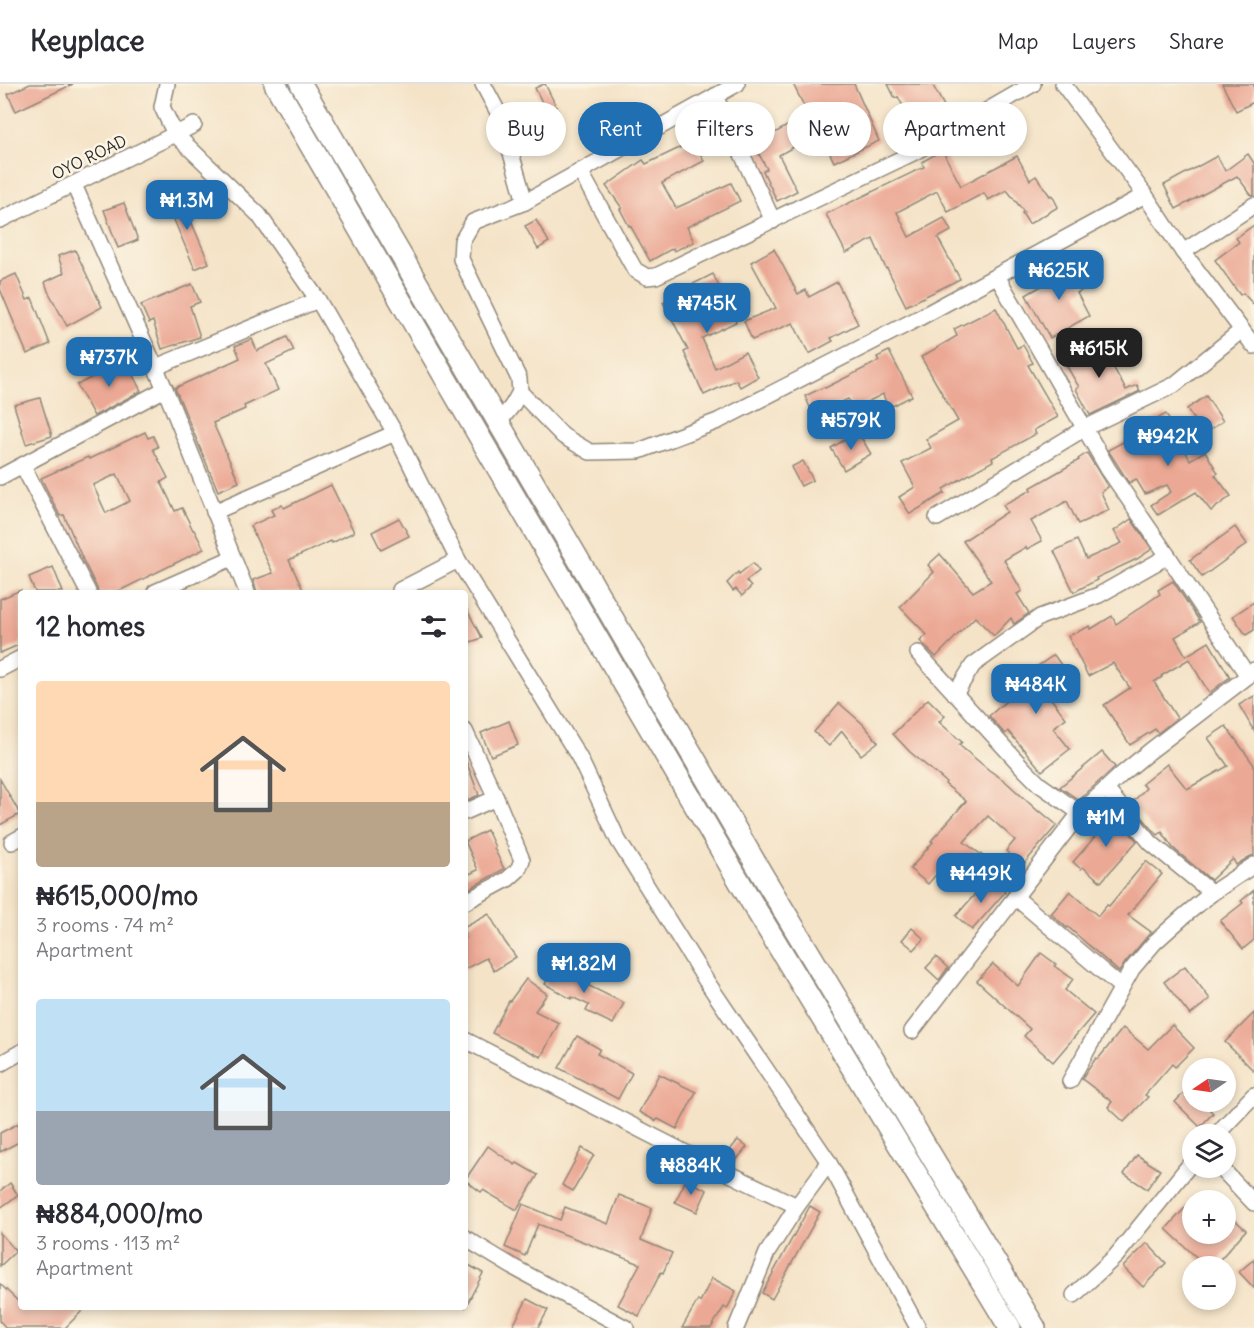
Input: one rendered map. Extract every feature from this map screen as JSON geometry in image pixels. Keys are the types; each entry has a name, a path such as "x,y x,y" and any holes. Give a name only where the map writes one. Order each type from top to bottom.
{"highway":[{"path":"276,84 752,903 1010,1328"},
{"path":"301,84 764,876 1035,1328"}],"street":[{"path":"168,84 162,107 175,134 259,216 318,300 395,433 458,560 579,757 618,840 705,979 828,1161 918,1328"},
{"path":"483,84 501,118 525,202"},
{"path":"499,422 520,392 519,379 461,259 462,241 473,222 525,202 737,84"},
{"path":"580,171 635,270 647,277 656,276 915,152 1033,84"},
{"path":"1063,84 1145,195 1183,252 1254,346"},
{"path":"715,96 773,220"},
{"name":"OYO ROAD","path":"0,220 194,125"},
{"path":"74,184 165,389 246,590"},
{"path":"520,392 563,436 590,452 639,451 718,421 919,318 1145,195"},
{"path":"1183,252 1254,205"},
{"path":"912,1031 1080,813 1150,751 1251,673 1108,469 997,276"},
{"path":"156,368 318,300"},
{"path":"936,518 1085,428 1174,385 1242,330"},
{"path":"0,477 165,389"},
{"path":"214,512 395,433"},
{"path":"24,465 87,590"},
{"path":"955,694 973,664 1040,617 1099,595 1168,556"},
{"path":"160,590 232,558"},
{"path":"403,590 458,560"},
{"path":"918,653 1024,770 1080,813"},
{"path":"0,669 18,660"},
{"path":"468,737 522,860 518,870 508,879 468,900"},
{"path":"1106,789 1151,843 1212,893"},
{"path":"468,811 496,798"},
{"path":"1070,1081 1132,969 1155,942 1212,893 1254,865"},
{"path":"1015,897 1121,987"},
{"path":"468,1042 684,1152 797,1206"},
{"path":"0,1064 18,1054"},
{"path":"1226,1124 1254,1095"},
{"path":"736,1328 767,1253 828,1161"},
{"path":"1074,1295 1116,1256 1182,1174"},
{"path":"1230,1178 1254,1203"},
{"path":"468,1240 513,1267 626,1328"}],"building":[{"path":"30,84 73,84 16,111 8,94"},
{"path":"545,84 554,102 542,102 535,88"},
{"path":"793,84 854,84 862,102 802,102"},
{"path":"888,84 932,84 942,102 901,102 898,97 895,98"},
{"path":"1222,84 1254,84 1254,102 1236,111"},
{"path":"871,123 879,141 871,145"},
{"path":"787,126 787,151 779,155 797,191 777,201 763,171 767,169 760,156 775,156 775,133"},
{"path":"675,150 675,156 702,156 704,161 662,183 676,208 731,183 740,201 687,227 694,242 674,251 673,248 650,261 620,209 622,208 606,186 643,160 646,164"},
{"path":"1248,154 1254,163 1254,195 1252,196 1237,176 1176,209 1164,185 1217,156 1225,171"},
{"path":"831,156 847,156 834,162"},
{"path":"932,156 945,156 961,186 1017,156 1030,180 1036,176 1050,196 1052,195 1058,207 1029,224 1022,213 1024,212 1007,190 988,200 984,193 948,212 937,191 897,212 909,237 944,218 951,231 938,238 960,279 906,306 873,239 846,253 826,214 924,167 922,162"},
{"path":"179,193 209,263 195,269 165,199"},
{"path":"124,203 138,240 118,248 104,210"},
{"path":"536,220 549,242 538,249 525,226"},
{"path":"1254,225 1254,305 1243,293 1240,295 1215,260 1239,242 1236,238"},
{"path":"774,249 798,294 806,290 809,297 837,282 858,324 831,338 833,341 809,354 793,323 752,340 744,321 776,308 751,262"},
{"path":"75,250 102,307 67,326 45,282 64,273 58,256"},
{"path":"1069,260 1084,289 1077,293 1089,316 1050,338 1026,295 1055,278 1051,270"},
{"path":"16,274 27,300 32,298 50,344 27,354 0,289 0,281"},
{"path":"713,274 736,322 702,338 715,368 745,352 758,377 740,387 736,380 704,395 684,352 688,350 663,302"},
{"path":"192,284 200,302 190,306 200,337 162,349 153,321 149,323 141,305"},
{"path":"996,308 1017,348 1023,345 1033,363 1028,365 1058,417 1034,430 1036,434 992,458 993,461 943,489 945,493 910,514 899,497 915,487 902,463 931,448 926,439 958,421 921,357 957,336 954,329"},
{"path":"287,337 294,351 266,364 278,390 244,406 245,409 213,423 239,482 218,491 175,388 240,358 235,346 252,339 257,351"},
{"path":"1111,340 1121,357 1111,363 1126,390 1137,385 1140,391 1090,415 1076,389 1079,387 1066,365"},
{"path":"889,351 912,396 888,408 883,394 853,409 848,399 814,416 805,396 879,361 877,357"},
{"path":"125,360 141,391 94,416 77,385"},
{"path":"1206,396 1223,421 1204,434 1187,409"},
{"path":"40,398 52,436 26,444 14,405"},
{"path":"1166,414 1190,460 1205,451 1218,473 1215,475 1231,496 1211,511 1196,492 1158,515 1151,505 1171,492 1167,485 1145,494 1136,479 1129,483 1108,450 1149,427 1147,424"},
{"path":"145,432 148,438 153,436 158,447 153,449 168,478 161,482 175,511 182,508 204,549 121,590 98,590 64,515 60,516 41,478 88,457 89,459","holes":["117,474 130,501 106,513 93,485"]},
{"path":"858,432 871,454 844,470 831,448"},
{"path":"1087,453 1108,487 1101,492 1109,510 1078,524 1067,501 1031,521 1042,541 1004,560 1022,591 1017,594 1029,613 1014,624 1011,618 994,636 975,617 936,657 920,641 927,635 900,607 934,572 928,565 940,554 973,592 991,581 963,541 1007,512 1003,505 1031,490 1030,488"},
{"path":"803,461 813,480 801,486 791,467"},
{"path":"331,485 354,532 289,560 303,590 256,590 253,580 273,573 250,526 274,515 271,510 282,505 284,508"},
{"path":"399,518 409,536 381,550 372,532"},
{"path":"1131,519 1152,549 1074,592 1054,551 1077,540 1086,559 1122,543 1114,531"},
{"path":"1235,527 1247,544 1202,577 1190,560"},
{"path":"753,563 759,571 746,581 751,587 742,596 736,589 733,591 727,583 738,572 739,574"},
{"path":"53,567 62,590 34,590 29,577"},
{"path":"1173,581 1200,622 1175,637 1186,656 1209,642 1230,677 1209,693 1189,659 1161,676 1154,682 1177,718 1158,733 1155,729 1130,745 1104,705 1130,688 1113,663 1088,676 1068,636 1090,626 1091,629 1112,616 1116,624 1160,594 1158,590"},
{"path":"18,591 18,645 0,653 0,599"},
{"path":"1254,602 1254,630 1246,635 1233,616"},
{"path":"468,612 482,638 468,643"},
{"path":"1054,655 1071,679 1048,695 1066,718 1053,728 1070,749 1042,771 1008,731 1005,734 989,716 1038,673 1035,668"},
{"path":"1254,696 1254,731 1239,705"},
{"path":"928,699 945,716 939,722 962,742 959,745 1057,825 1022,866 1006,851 1015,840 988,816 964,842 991,862 980,877 952,856 928,884 910,869 966,801 893,734"},
{"path":"839,703 863,724 878,742 861,755 842,731 829,746 814,732"},
{"path":"509,721 518,745 491,756 481,733"},
{"path":"1226,726 1254,765 1254,855 1236,865 1233,859 1211,880 1173,848 1162,832 1158,835 1131,804 1146,788 1142,784 1167,764 1187,789 1228,766 1208,738"},
{"path":"1102,752 1115,767 1079,800 1060,787"},
{"path":"468,766 479,795 468,800"},
{"path":"0,779 18,810 18,815 0,825"},
{"path":"1110,811 1137,841 1101,882 1073,862 1099,832 1095,829"},
{"path":"487,830 504,869 468,889 468,875 478,870 468,848 468,840"},
{"path":"1146,861 1162,874 1128,915 1151,932 1119,972 1051,914 1070,891 1098,916"},
{"path":"989,878 1005,892 972,930 956,916"},
{"path":"1254,890 1254,940 1243,949 1220,921 1243,903 1241,901"},
{"path":"489,914 516,957 494,971 486,958 468,967 468,925"},
{"path":"912,928 924,939 914,950 902,940"},
{"path":"1041,953 1056,964 1054,966 1073,979 1065,990 1094,1014 1053,1062 1024,1036 1030,1029 977,981 993,964 1018,986"},
{"path":"936,957 948,968 939,980 926,968"},
{"path":"557,963 589,982 587,985 624,1003 613,1024 586,1011 589,1005 572,997 571,999 545,984"},
{"path":"1185,966 1210,999 1190,1015 1164,982"},
{"path":"526,979 547,994 535,1011 559,1023 541,1057 492,1033 509,1001"},
{"path":"1254,1013 1254,1071 1225,1042"},
{"path":"1172,1025 1194,1048 1175,1067 1172,1064 1145,1095 1148,1097 1124,1122 1108,1107 1112,1102 1082,1079 1096,1058 1098,1059 1123,1028 1148,1049"},
{"path":"577,1036 600,1049 597,1054 632,1073 618,1099 559,1068"},
{"path":"659,1074 696,1092 677,1129 639,1112"},
{"path":"1182,1095 1182,1109 1175,1102"},
{"path":"1185,1112 1213,1113 1203,1124 1197,1124"},
{"path":"18,1124 18,1143 0,1152 0,1133"},
{"path":"738,1140 747,1147 733,1164 722,1160"},
{"path":"488,1146 515,1165 517,1163 538,1175 517,1210 483,1190 481,1192 468,1182 468,1176"},
{"path":"582,1148 594,1155 573,1191 562,1185"},
{"path":"1137,1155 1160,1170 1147,1189 1124,1174"},
{"path":"686,1180 707,1190 697,1212 675,1202"},
{"path":"10,1183 18,1195 0,1208 0,1191"},
{"path":"619,1195 652,1208 641,1240 672,1253 639,1316 618,1305 640,1264 538,1224 525,1256 505,1247 523,1204 560,1220 565,1207 608,1224"},
{"path":"810,1206 820,1212 772,1299 762,1293"},
{"path":"1182,1211 1182,1244 1166,1229"},
{"path":"1236,1221 1246,1230 1236,1241"},
{"path":"0,1233 16,1251 0,1266"},
{"path":"1147,1243 1166,1263 1143,1287 1123,1267"},
{"path":"1182,1244 1234,1244 1223,1256 1195,1256"},
{"path":"1254,1259 1254,1288 1239,1272"},
{"path":"468,1265 483,1273 468,1302"},
{"path":"712,1278 736,1291 727,1309 724,1307 711,1328 682,1328 698,1300 700,1302"},
{"path":"0,1284 18,1301 18,1310 83,1310 65,1328 6,1328 0,1321"},
{"path":"527,1299 548,1310 538,1328 512,1328"}]}
